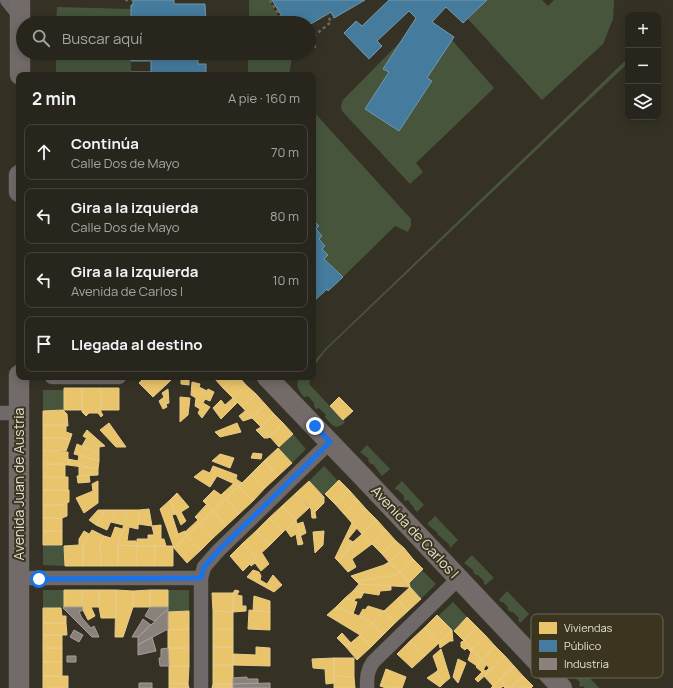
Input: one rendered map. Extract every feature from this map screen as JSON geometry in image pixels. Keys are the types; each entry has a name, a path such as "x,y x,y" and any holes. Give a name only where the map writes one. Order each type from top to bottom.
{"main road":[{"path":"20,60 20,72"},
{"name":"Avenida Juan de Austria","path":"18,380 10,413 19,578 20,688"},
{"name":"Avenida de Carlos I","path":"270,380 531,655"},
{"name":"Avenida de Carlos I","path":"553,678 562,688"}],"street":[{"path":"7,0 20,8"},
{"path":"201,688 201,578 204,567 218,551 330,442"},
{"path":"19,578 201,578"},
{"path":"367,688 368,669 373,662 459,578"}],"path":[{"path":"124,0 133,0"},
{"path":"270,0 280,16"},
{"path":"316,34 331,22 327,14"}],"green space":[{"path":"249,0 269,0 278,16 249,16"},
{"path":"487,0 542,0 548,6 554,0 614,0 613,19 603,44 542,100 468,19"},
{"path":"57,7 131,9 131,16 56,16"},
{"path":"402,40 384,69 389,72 365,109 399,131 432,82 427,78 452,40 494,88 416,163 423,172 410,184 342,111 341,106 343,100"},
{"path":"56,60 131,60 131,72 56,72"},
{"path":"248,60 292,60 290,72 248,72"},
{"path":"625,61 625,66 326,350 316,365 316,360 325,349"},
{"path":"316,114 411,219 411,226 408,232 395,226 343,277 324,259 328,255 322,249 325,246 319,239 322,236 316,229 319,226 316,223"},
{"path":"298,380 310,380 309,384 345,422 336,427 332,425 325,417 326,415 319,408 316,409 314,403 308,396 304,397 298,388"},
{"path":"43,390 64,390 64,410 43,411"},
{"path":"293,434 306,449 292,463 279,449 279,447"},
{"path":"367,445 390,469 382,476 373,464 368,461 369,459 360,452"},
{"path":"324,466 338,481 325,494 322,494 309,481"},
{"path":"402,481 424,505 417,512 408,500 405,501 404,496 398,490 394,489"},
{"path":"435,516 458,540 450,548 449,544 427,524"},
{"path":"43,545 64,546 65,566 43,565"},
{"path":"472,555 494,578 485,585 484,581 464,563"},
{"path":"422,570 436,584 421,599 410,587 409,583"},
{"path":"43,590 64,590 64,607 43,608"},
{"path":"168,590 189,590 189,611 168,612"},
{"path":"507,591 529,614 520,623 518,620 519,618 513,612 508,610 508,607 499,600"},
{"path":"453,602 467,617 454,631 438,616"},
{"path":"575,678 590,678 599,688 581,687 579,685 580,682"}],"building: Viviendas":[{"path":"142,380 163,380 167,384 153,397 139,383"},
{"path":"163,380 171,380 167,384"},
{"path":"181,380 189,380 189,385 181,384"},
{"path":"216,380 232,380 223,388"},
{"path":"232,380 242,380 246,385 233,398 223,388"},
{"path":"192,382 200,384 199,387 207,391 208,389 214,392 210,401 205,399 203,403 210,407 202,418 198,413 200,409 195,406 196,398 191,395"},
{"path":"246,385 256,394 242,407 233,398"},
{"path":"64,388 82,388 82,410 64,410"},
{"path":"82,388 101,388 101,412 103,415 101,417 98,413 89,413 86,416 82,412"},
{"path":"101,388 119,388 119,410 101,410"},
{"path":"168,389 169,403 166,404 167,407 163,409 159,401 164,397 162,393"},
{"path":"256,394 265,404 252,418 242,407"},
{"path":"180,397 190,398 188,415 180,422"},
{"path":"339,397 353,411 343,420 330,406"},
{"path":"233,398 237,403 221,419 213,408 221,400 225,405"},
{"path":"265,404 274,414 261,427 252,418"},
{"path":"63,410 67,414 68,426 43,425 43,411"},
{"path":"245,411 252,418 243,421 239,416"},
{"path":"274,414 283,423 270,437 261,427"},
{"path":"109,423 126,447 116,447 100,430"},
{"path":"237,423 241,432 220,437 215,432"},
{"path":"283,423 293,434 279,447 270,437"},
{"path":"43,425 66,425 66,432 72,434 70,440 63,438 43,438"},
{"path":"261,427 270,437 264,438 256,430"},
{"path":"87,430 105,446 99,447 83,436"},
{"path":"43,438 63,438 70,440 66,451 43,451"},
{"path":"86,439 99,447 99,454 82,446"},
{"path":"77,444 99,454 99,461 74,454"},
{"path":"278,448 292,463 278,476 264,461"},
{"path":"43,451 68,452 68,465 43,464"},
{"path":"253,453 262,454 261,459 251,458"},
{"path":"220,454 234,458 230,468 212,461"},
{"path":"79,455 99,461 98,469 68,465 68,459 78,461"},
{"path":"264,461 278,476 265,488 251,474"},
{"path":"43,464 65,464 65,477 43,477"},
{"path":"79,465 98,469 98,475 79,476"},
{"path":"213,466 237,475 236,479 242,483 239,486 217,476 210,487 194,477 203,470 210,473"},
{"path":"251,474 265,488 253,501 239,486"},
{"path":"89,475 90,482 78,483 77,476"},
{"path":"43,477 68,477 68,490 43,490"},
{"path":"339,480 349,490 335,504 325,494"},
{"path":"98,481 98,503 84,513 76,498 93,491 92,484"},
{"path":"309,481 324,497 324,503 315,512 316,518 312,518 311,509 296,493"},
{"path":"234,483 239,486 213,511 203,501 214,490 221,495"},
{"path":"239,486 253,501 239,514 226,498"},
{"path":"43,490 69,490 69,502 62,505 43,505"},
{"path":"349,490 358,500 344,514 335,504"},
{"path":"177,493 189,507 181,512 186,521 181,525 170,500"},
{"path":"296,493 309,508 296,520 282,506"},
{"path":"226,498 239,514 226,526 213,511"},
{"path":"170,500 176,514 172,515 178,534 185,531 187,536 174,548 160,509"},
{"path":"358,500 366,509 352,523 344,514"},
{"path":"67,503 67,516 62,518 43,518 43,505 62,505"},
{"path":"206,505 213,511 187,536 185,532 198,520 195,517"},
{"path":"282,506 296,520 283,532 269,518"},
{"path":"149,509 152,526 138,524 139,510"},
{"path":"366,509 377,520 362,534 352,523"},
{"path":"98,510 105,510 96,525 89,520"},
{"path":"105,510 116,510 107,530 96,525"},
{"path":"116,510 128,510 123,525 111,522"},
{"path":"128,510 139,510 138,529 129,527 127,541 136,541 137,546 118,545"},
{"path":"213,511 226,526 213,538 199,524"},
{"path":"43,518 62,518 62,531 43,531"},
{"path":"269,518 283,532 270,545 256,531"},
{"path":"296,520 303,544 298,545 296,534 291,537 286,530"},
{"path":"377,520 386,530 372,544 362,534"},
{"path":"303,522 306,533 300,536 297,524"},
{"path":"352,523 357,528 348,539 353,542 339,562 335,558"},
{"path":"199,524 213,538 201,550 187,536"},
{"path":"161,525 161,539 164,539 166,546 137,546 137,539 148,539 148,535 154,535 152,526"},
{"path":"115,527 122,529 118,545 118,566 101,566 100,545 104,536 111,538"},
{"path":"92,530 104,536 100,545 101,566 83,566 83,544"},
{"path":"386,530 396,541 382,554 372,544"},
{"path":"43,531 62,531 62,545 43,545"},
{"path":"84,531 89,534 83,544 83,566 65,566 64,546 79,545 79,539"},
{"path":"256,531 270,545 256,558 243,543"},
{"path":"324,531 323,545 315,553 313,532"},
{"path":"362,534 372,544 352,559 356,567 348,572 339,562 353,542"},
{"path":"187,536 201,550 187,563 174,548"},
{"path":"396,541 404,548 389,562 382,554"},
{"path":"243,543 256,558 243,571 230,556"},
{"path":"118,545 137,546 136,566 118,566"},
{"path":"137,546 155,546 154,566 136,566"},
{"path":"155,546 173,546 173,566 154,566"},
{"path":"404,548 413,559 400,572 389,562"},
{"path":"262,553 269,564 261,571 255,563 251,566 250,564"},
{"path":"413,559 423,569 409,583 400,572"},
{"path":"389,562 400,572 396,575 356,581 351,576 384,565"},
{"path":"253,570 259,572 261,576 260,580 267,584 273,575 282,585 274,592 247,577"},
{"path":"400,572 409,583 410,587 359,584 356,581 396,575"},
{"path":"359,584 391,586 391,590 380,591 379,595 353,591"},
{"path":"410,587 421,599 408,611 397,599"},
{"path":"64,590 82,590 82,607 64,607"},
{"path":"82,590 99,590 99,607 91,607 95,616 88,620 83,610"},
{"path":"99,590 116,590 116,618 101,618 99,607"},
{"path":"116,590 133,591 133,607 123,637 115,637"},
{"path":"150,590 150,607 133,607 133,591"},
{"path":"150,590 168,590 168,607 150,607"},
{"path":"235,590 239,591 237,595 242,596 242,606 246,606 246,611 233,612 233,593"},
{"path":"353,591 364,592 361,598 356,598 354,601 345,598"},
{"path":"212,593 233,593 233,612 213,611"},
{"path":"254,596 270,601 270,612 253,611"},
{"path":"345,598 357,602 353,614 336,607"},
{"path":"397,599 408,611 395,623 384,611"},
{"path":"368,606 384,611 372,623 359,616 363,609 365,610"},
{"path":"336,607 372,623 360,635 327,615"},
{"path":"43,608 61,608 62,616 66,616 66,623 43,623"},
{"path":"249,610 270,612 270,630 248,629"},
{"path":"189,611 189,629 168,630 168,612"},
{"path":"213,611 233,612 233,629 213,629"},
{"path":"384,611 395,623 383,635 372,623"},
{"path":"437,615 452,630 439,643 424,628"},
{"path":"467,617 477,627 464,641 454,631"},
{"path":"43,623 66,623 67,635 43,635"},
{"path":"372,623 383,635 371,647 360,635"},
{"path":"477,627 486,636 472,649 464,641"},
{"path":"424,628 439,643 425,656 410,641"},
{"path":"189,629 189,648 168,648 168,630"},
{"path":"213,629 233,629 233,647 213,647"},
{"path":"452,630 453,641 450,641 440,648 439,643"},
{"path":"342,633 351,643 346,647 337,638"},
{"path":"43,635 62,635 62,648 43,648"},
{"path":"360,635 371,647 357,660 346,647"},
{"path":"486,636 495,646 482,660 472,649"},
{"path":"410,641 425,656 412,668 397,654"},
{"path":"464,641 472,649 471,652 467,648 465,650 461,647 461,642"},
{"path":"495,646 505,656 491,670 482,660"},
{"path":"213,647 233,647 233,665 213,665"},
{"path":"256,647 270,648 270,666 233,665 233,654 256,655"},
{"path":"43,648 62,648 62,662 43,662"},
{"path":"168,648 189,648 189,666 169,666"},
{"path":"441,649 450,678 444,683 436,672 438,670 433,656"},
{"path":"472,649 482,660 477,666 468,660"},
{"path":"505,656 514,666 493,686 484,676"},
{"path":"334,658 354,658 354,677 334,676"},
{"path":"334,658 334,683 326,684 325,669 313,668 312,659"},
{"path":"458,659 466,663 458,683 453,677"},
{"path":"482,660 486,665 482,672 476,667"},
{"path":"43,662 62,662 62,676 43,676"},
{"path":"213,665 233,665 233,684 213,684"},
{"path":"169,666 189,666 188,684 169,683"},
{"path":"514,666 523,676 510,688 508,688 500,679"},
{"path":"489,668 491,670 478,682 475,679 484,670 486,671"},
{"path":"386,669 406,677 402,688 386,688 380,686"},
{"path":"436,672 444,683 440,687 427,678"},
{"path":"43,676 68,676 68,688 43,688"},
{"path":"334,676 354,677 355,688 334,688"},
{"path":"523,676 533,686 531,688 510,688"},
{"path":"500,679 508,688 503,686 501,688 491,688"},
{"path":"169,683 188,684 189,688 169,688"},
{"path":"213,684 233,684 233,688 212,688"}],"building: Público":[{"path":"133,0 174,0 174,4 205,4 206,16 131,16 131,5 133,5"},
{"path":"272,0 365,0 334,18 331,12 316,21 316,16 282,16"},
{"path":"389,0 487,0 463,23 446,7 432,22 454,37 427,78 432,81 399,131 365,109 389,72 383,69 416,18 409,11 377,41 382,46 369,59 344,33 356,21 362,26"},
{"path":"198,60 198,64 206,64 206,72 151,72 151,61 131,61"},
{"path":"316,229 322,236 319,239 325,246 322,249 328,255 324,259 343,277 328,291 327,289 316,299"}],"building: Industria":[{"path":"82,607 83,610 79,612 82,618 91,628 94,626 99,637 92,637 63,608"},
{"path":"150,607 168,607 168,609 154,621 145,616"},
{"path":"168,609 168,630 138,645 138,637"},
{"path":"143,619 151,625 138,637 132,637"},
{"path":"74,630 83,635 79,642 70,637"},
{"path":"152,637 156,651 138,655 138,645"},
{"path":"168,648 169,666 160,666 159,658 161,658 161,649"},
{"path":"67,656 76,656 76,662 67,662"},
{"path":"247,677 247,679 258,679 258,683 233,684 233,678"},
{"path":"139,683 152,683 152,688 139,688"},
{"path":"270,683 270,688 233,688 233,684"}],"route":[{"path":"39,579 201,578 204,567 218,551 330,442 315,426"}]}
